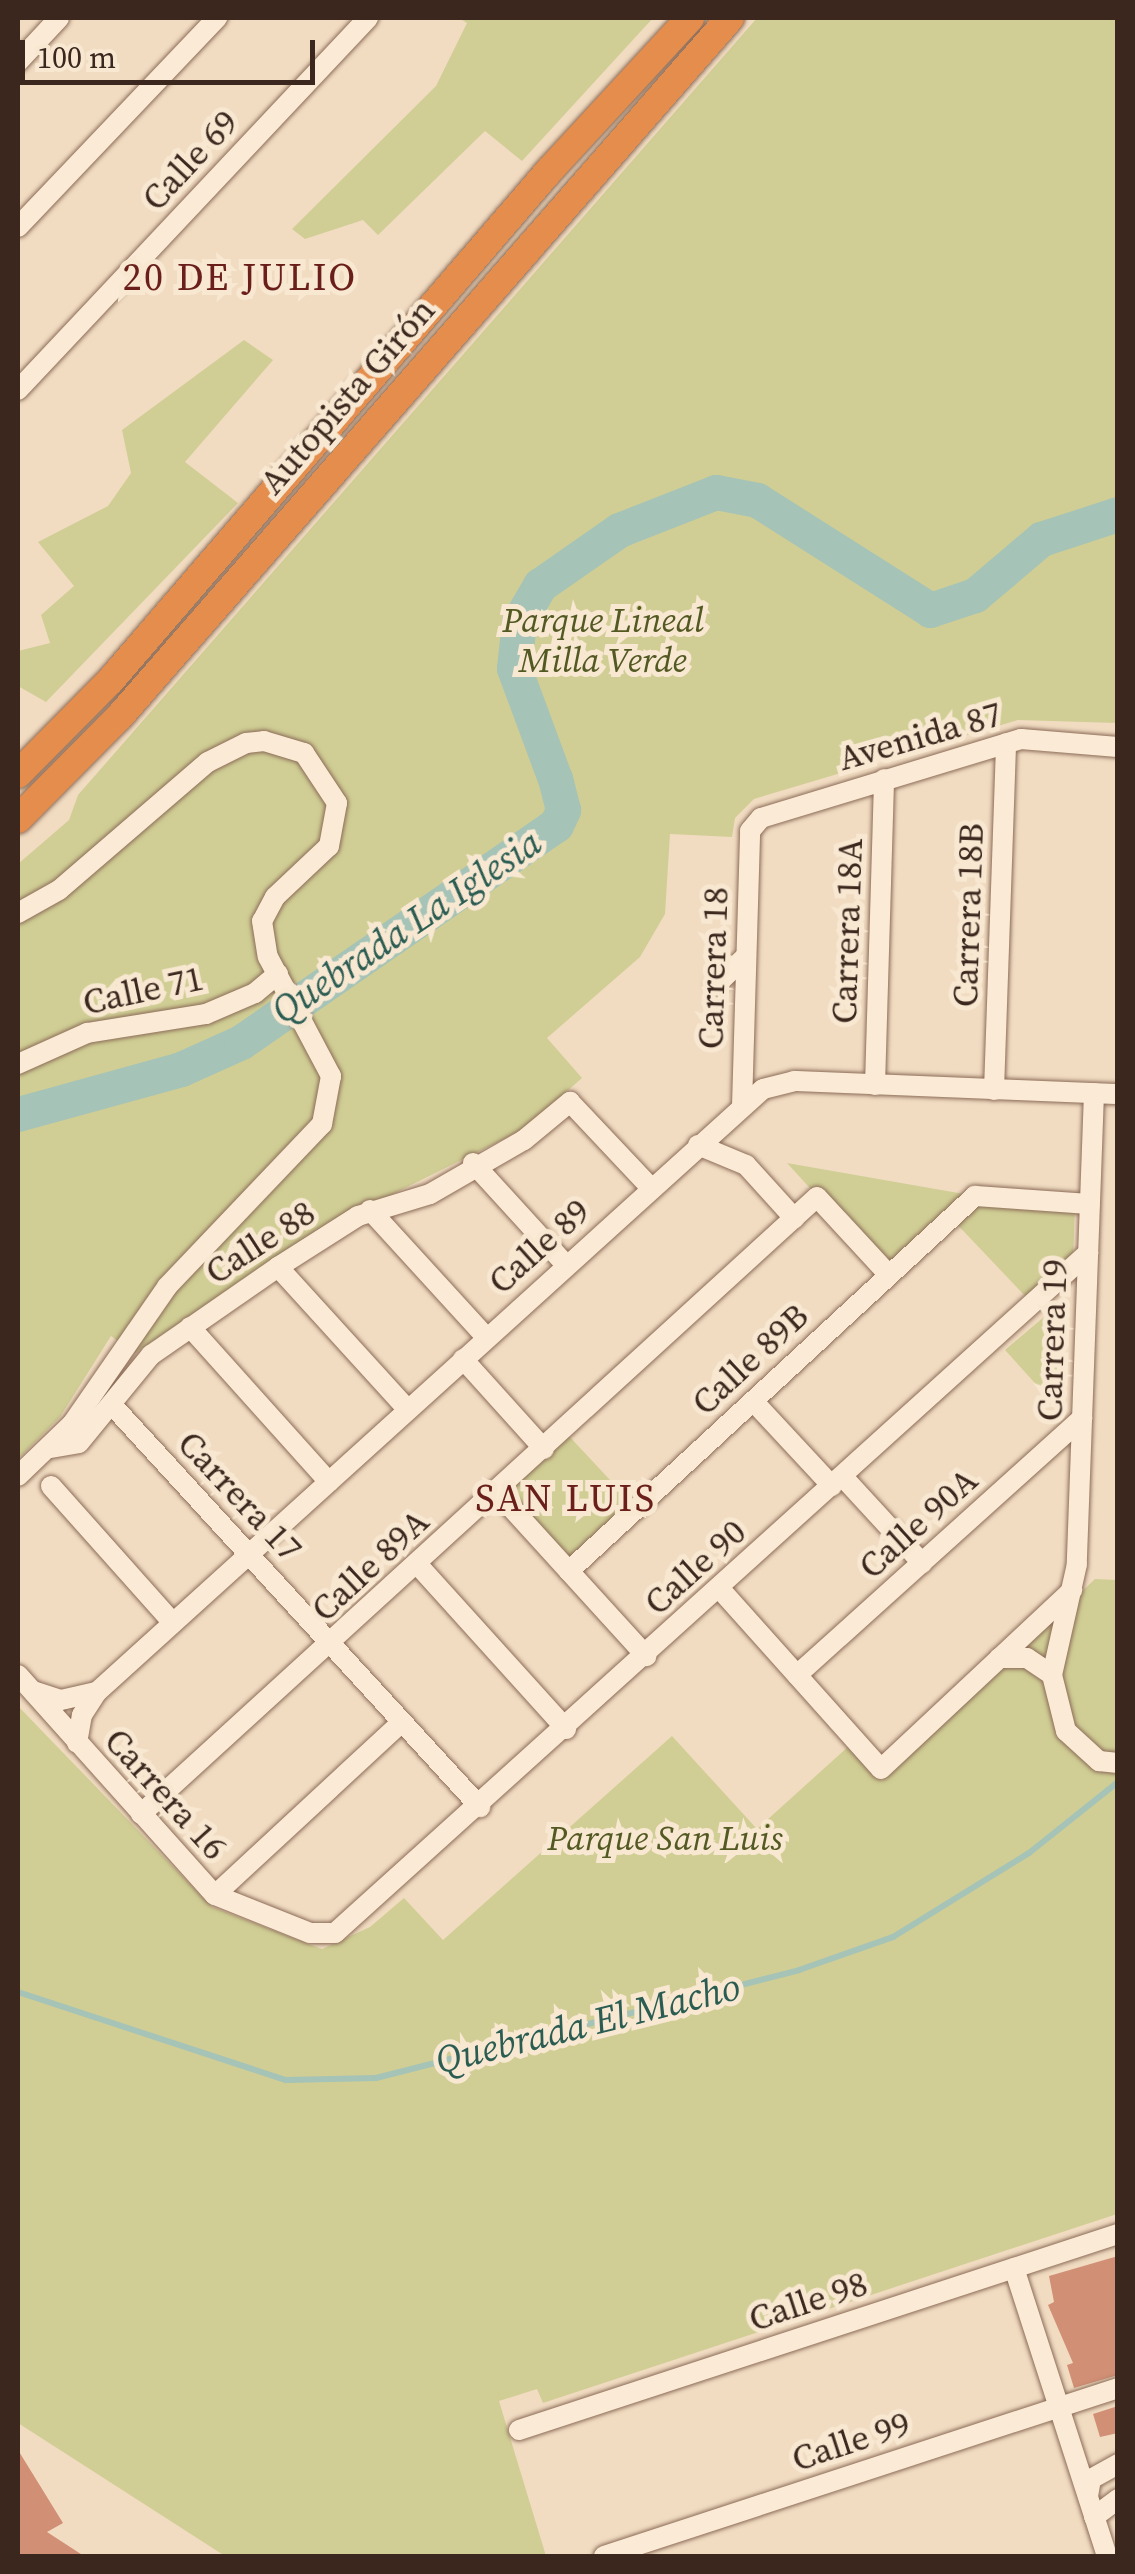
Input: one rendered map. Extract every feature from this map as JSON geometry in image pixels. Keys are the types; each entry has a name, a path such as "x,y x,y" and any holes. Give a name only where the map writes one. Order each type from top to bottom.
{"highway":[{"name":"Autopista Girón","path":"18,774 111,680 549,171 690,18"},
{"name":"Autopista Girón","path":"18,820 120,716 730,18"}],"street":[{"path":"18,62 60,18"},
{"path":"18,228 217,18"},
{"name":"Calle 69","path":"21,381 368,18"},
{"name":"Avenida 87","path":"750,832 772,813 1006,743 1053,738 1118,746"},
{"path":"18,913 58,890 218,756 246,743 288,745 319,768 337,803 338,821 329,846 275,897 262,922 263,945 331,1076 322,1124 167,1287 51,1448"},
{"name":"Carrera 18B","path":"994,1090 1006,743"},
{"name":"Carrera 18A","path":"875,1085 884,779"},
{"name":"Carrera 18","path":"742,1106 750,832"},
{"path":"716,985 746,956"},
{"name":"Calle 71","path":"18,1064 86,1033 206,1014 282,982"},
{"name":"Calle 89","path":"77,1743 82,1715 98,1692 742,1106 782,1083 1118,1094"},
{"name":"Carrera 19","path":"1052,1675 1072,1589 1094,1093"},
{"name":"Calle 88","path":"18,1476 51,1448 79,1443 113,1406 140,1365 190,1327 370,1210 430,1194 473,1164 524,1140 570,1102 651,1188"},
{"path":"698,1145 746,1165 794,1218"},
{"path":"473,1164 566,1265"},
{"name":"Calle 89B","path":"569,1571 975,1196 1090,1204"},
{"name":"Calle 89A","path":"141,1814 332,1644 817,1197 889,1275"},
{"path":"370,1210 486,1338"},
{"name":"Calle 90","path":"346,1928 1088,1254"},
{"path":"278,1268 408,1410"},
{"path":"190,1327 329,1482"},
{"path":"464,1359 544,1448"},
{"path":"753,1401 922,1563"},
{"name":"Carrera 17","path":"113,1406 480,1808"},
{"name":"Calle 90A","path":"798,1675 1082,1418"},
{"path":"51,1486 174,1623"},
{"path":"497,1492 646,1656"},
{"path":"418,1565 566,1729"},
{"path":"720,1588 881,1768 1072,1589"},
{"path":"999,1658 1028,1658 1052,1675 1066,1730 1099,1761 1118,1764"},
{"path":"22,1682 62,1700 98,1692"},
{"name":"Carrera 16","path":"22,1682 214,1895 310,1932 346,1928"},
{"path":"214,1895 402,1722"},
{"name":"Calle 98","path":"520,2430 1118,2234"},
{"path":"1014,2268 1105,2553"},
{"name":"Calle 99","path":"604,2556 1118,2388"},
{"path":"1091,2507 1090,2479 1118,2464"},
{"path":"1091,2507 1118,2499"}],"green space":[{"path":"459,18 653,18 522,161 485,131 378,235 363,220 305,239 292,229 436,86 467,23"},
{"name":"Parque Lineal Milla Verde","path":"757,18 1117,18 1117,723 1018,720 754,799 735,818 732,837 670,834 665,914 640,957 547,1038 582,1078 524,1129 308,1236 135,1353 111,1336 60,1417 18,1459 18,864 69,820 78,795"},
{"path":"244,340 273,360 185,462 238,503 46,702 18,686 18,651 50,643 41,615 74,586 38,542 108,506 131,473 122,430"},
{"path":"787,1163 964,1194 885,1270"},
{"path":"975,1196 1075,1203 1073,1259 1028,1299 951,1218"},
{"path":"1065,1299 1063,1414 1005,1350"},
{"path":"569,1436 631,1503 567,1563 505,1496"},
{"name":"Parque San Luis","path":"1095,1579 1117,1580 1117,2214 543,2403 537,2389 499,2401 546,2556 225,2556 18,2423 18,1706 212,1907 322,1949 370,1927 404,1898 443,1940 672,1736 757,1829 850,1745 882,1781"}],"building":[{"path":"1118,2256 1118,2375 1074,2388 1067,2365 1073,2363 1048,2305 1054,2302 1049,2276"},
{"path":"1118,2406 1118,2433 1100,2437 1093,2414"},
{"path":"18,2450 63,2523 47,2532 84,2556 18,2556"}],"waterway":[{"name":"Quebrada La Iglesia","path":"18,1114 181,1069 241,1042 556,825 563,810 555,779 514,668 519,621 540,585 619,530 716,492 757,500 930,610 975,595 1041,539 1118,514"},
{"name":"Quebrada El Macho","path":"18,1992 286,2080 376,2078 799,1970 893,1937 1029,1853 1118,1782"}],"district":[{"name":"20 DE JULIO","path":"240,278"},
{"name":"SAN LUIS","path":"566,1499"}]}
